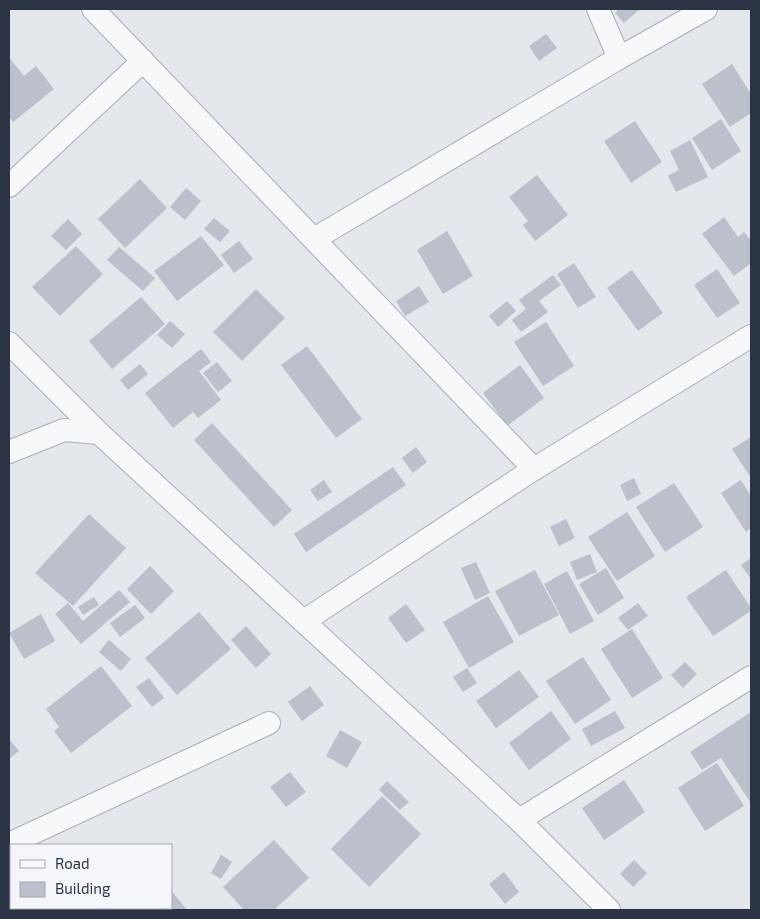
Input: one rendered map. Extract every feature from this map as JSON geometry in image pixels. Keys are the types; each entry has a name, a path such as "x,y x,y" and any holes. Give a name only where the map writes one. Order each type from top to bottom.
{"street":[{"path":"93,9 534,469"},
{"path":"598,9 619,58"},
{"path":"314,239 619,58 706,9"},
{"path":"9,186 143,61"},
{"path":"304,621 534,469 751,336"},
{"path":"9,343 99,433 519,820 609,910"},
{"path":"9,452 64,430 99,433"},
{"path":"519,820 751,677"},
{"path":"9,844 270,723"}],"building":[{"path":"619,9 640,9 624,23 615,13"},
{"path":"546,34 557,48 539,61 529,46"},
{"path":"9,57 24,76 36,66 54,89 13,122 9,117"},
{"path":"732,64 751,94 751,113 730,127 702,84"},
{"path":"721,119 741,151 712,170 692,138"},
{"path":"635,121 662,162 631,183 604,141"},
{"path":"690,140 708,177 676,192 668,176 679,170 670,151"},
{"path":"537,175 568,215 535,241 523,225 528,221 509,197"},
{"path":"140,179 167,208 125,248 98,219"},
{"path":"186,188 201,201 185,220 170,207"},
{"path":"724,217 738,237 744,232 751,241 751,263 734,276 702,234"},
{"path":"214,218 230,231 220,242 204,229"},
{"path":"68,219 82,234 66,250 51,236"},
{"path":"447,231 473,276 443,294 417,250"},
{"path":"201,236 224,265 177,301 154,271"},
{"path":"239,241 253,259 234,273 221,255"},
{"path":"76,246 103,274 60,316 32,287"},
{"path":"119,247 155,278 143,291 107,260"},
{"path":"574,263 596,297 578,308 557,274"},
{"path":"717,269 740,303 717,318 694,285"},
{"path":"632,270 663,313 638,331 607,288"},
{"path":"553,275 561,285 539,301 548,312 521,332 512,320 526,309 519,300"},
{"path":"419,286 429,302 405,316 396,301"},
{"path":"256,289 285,318 242,361 213,332"},
{"path":"141,297 165,324 112,369 89,341"},
{"path":"507,301 516,311 498,327 489,316"},
{"path":"170,321 185,334 172,348 157,335"},
{"path":"546,322 574,366 543,386 514,342"},
{"path":"307,346 362,419 336,438 281,365"},
{"path":"201,349 211,362 199,371 221,400 198,418 193,412 173,428 145,393"},
{"path":"217,362 232,381 218,392 203,373"},
{"path":"140,364 148,374 128,390 120,380"},
{"path":"520,365 544,398 507,426 483,393"},
{"path":"212,423 292,510 274,527 194,440"},
{"path":"751,437 751,478 732,449"},
{"path":"416,447 427,462 413,473 402,458"},
{"path":"393,467 406,485 306,552 294,534"},
{"path":"634,478 641,494 627,501 620,485"},
{"path":"324,480 332,492 318,501 310,490"},
{"path":"741,480 751,496 751,528 746,532 721,493"},
{"path":"674,483 703,527 665,552 636,507"},
{"path":"627,512 655,556 617,581 588,537"},
{"path":"89,514 126,548 73,606 35,573"},
{"path":"566,519 575,538 559,546 550,527"},
{"path":"590,554 597,572 577,580 570,562"},
{"path":"751,558 751,579 741,565"},
{"path":"476,562 490,593 475,600 461,568"},
{"path":"150,566 174,591 151,614 127,589"},
{"path":"606,568 624,598 598,615 579,584"},
{"path":"535,570 559,615 519,636 495,591"},
{"path":"726,570 751,608 751,611 713,636 686,597"},
{"path":"567,571 594,621 570,634 544,584"},
{"path":"119,590 130,602 81,644 55,614 68,603 83,621"},
{"path":"488,596 514,642 469,668 443,622"},
{"path":"94,597 99,605 83,615 78,607"},
{"path":"638,603 648,616 628,630 618,618"},
{"path":"406,604 425,630 406,643 388,618"},
{"path":"135,605 145,618 120,637 110,623"},
{"path":"199,612 231,649 177,695 145,658"},
{"path":"41,614 55,641 24,659 9,633"},
{"path":"246,626 271,654 256,668 231,640"},
{"path":"632,629 663,678 632,698 601,649"},
{"path":"109,640 131,659 121,671 99,652"},
{"path":"583,657 611,700 575,724 546,681"},
{"path":"685,662 697,674 683,688 671,675"},
{"path":"101,666 132,706 71,753 54,731 59,727 46,709"},
{"path":"467,668 477,683 463,692 453,677"},
{"path":"519,670 539,697 496,728 476,701"},
{"path":"149,678 164,698 152,707 136,687"},
{"path":"310,686 324,705 302,721 288,702"},
{"path":"551,711 571,739 529,770 509,743"},
{"path":"615,711 625,728 591,746 582,729"},
{"path":"751,712 751,803 721,758 702,770 690,752"},
{"path":"340,730 362,742 347,768 326,756"},
{"path":"9,739 19,751 9,759"},
{"path":"717,763 744,806 705,831 678,788"},
{"path":"290,772 306,792 286,807 270,787"},
{"path":"624,780 645,812 604,840 582,808"},
{"path":"387,781 409,802 400,810 379,790"},
{"path":"382,796 421,834 369,887 331,849"},
{"path":"274,840 309,878 274,910 244,910 223,887"},
{"path":"221,855 232,862 221,879 211,873"},
{"path":"634,860 647,873 633,887 620,874"},
{"path":"504,872 519,892 505,904 489,884"},
{"path":"172,891 187,910 137,910 172,909"},
{"path":"84,909 105,910 85,910"}]}
